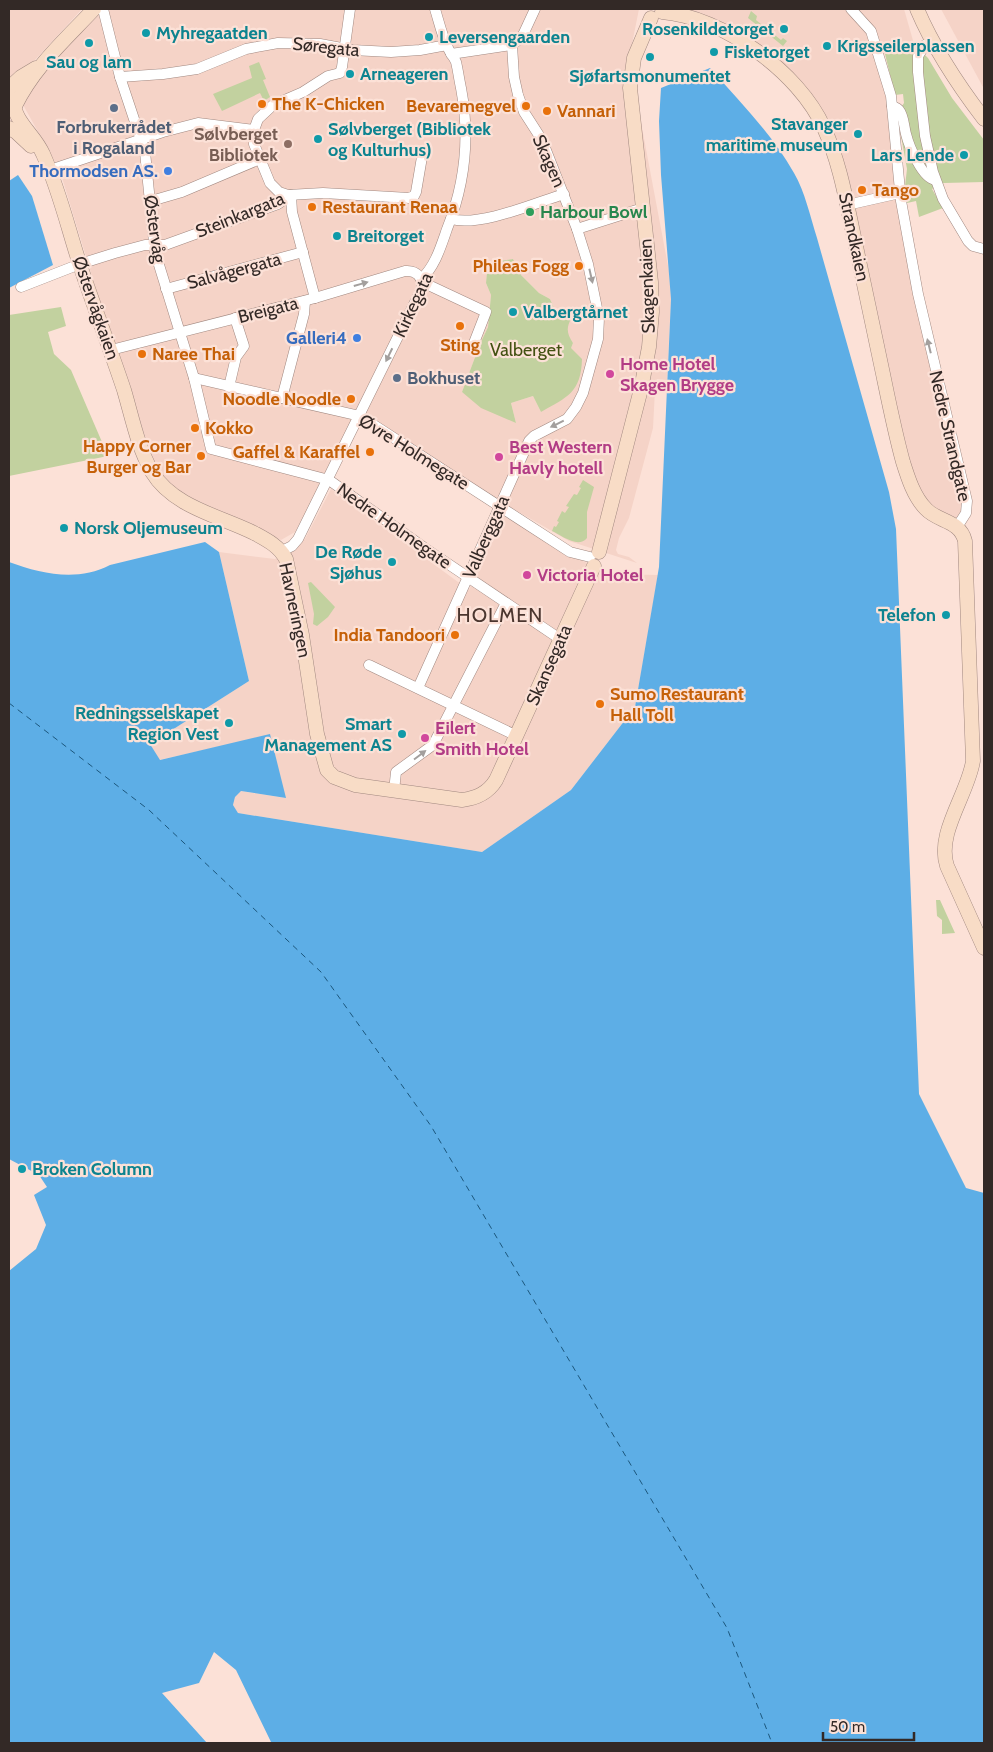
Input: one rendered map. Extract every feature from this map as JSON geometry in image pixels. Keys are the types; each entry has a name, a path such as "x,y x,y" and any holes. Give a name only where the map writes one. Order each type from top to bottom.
{"street":[{"path":"12,108 39,66 94,9"},
{"name":"Østervåg","path":"103,9 120,77 141,139 148,167 154,245 194,378 211,449"},
{"path":"282,398 304,314 310,300 303,252 292,212 291,194 281,193 274,188 254,144 254,130 258,119 271,107 303,92 328,76 340,73 350,9"},
{"name":"Kirkegata","path":"282,551 292,546 298,539 421,290 421,281 432,266 451,219 463,168 466,136 462,92 456,61 449,49 435,9"},
{"path":"512,45 521,39 535,9"},
{"name":"Nedre Strandgate","path":"851,9 871,31 889,89 900,193 918,294 967,501 966,513 957,528 964,538 966,546 973,756 970,774 947,835 944,853 947,866 984,948"},
{"path":"917,9 950,71 984,119"},
{"name":"Strandkaien","path":"655,12 696,19 730,33 765,59 790,81 812,107 824,128 833,152 847,205 906,471 924,508 957,528"},
{"name":"Skagenkaien","path":"594,558 634,416 649,347 652,312 651,282 630,88 634,58 655,12"},
{"name":"Søregata","path":"120,77 197,69 246,49 270,44 316,44 345,49 391,52 512,45"},
{"name":"Skagen","path":"512,45 514,76 524,112 542,140 577,229 595,292 599,318 598,339 583,393 571,414 565,420 534,436 529,441"},
{"path":"925,45 918,56 918,72 926,141 935,180 948,208 970,244 984,249"},
{"path":"9,88 21,77 39,66"},
{"path":"892,106 901,113 906,134 915,157 928,178 935,180"},
{"name":"Østervågkaien","path":"12,108 42,152 56,168 141,447"},
{"path":"56,168 141,139 198,123 254,130"},
{"name":"Østervågkaien","path":"9,128 56,168"},
{"name":"Steinkargata","path":"21,287 85,262 145,245 165,246 278,204 291,194 323,193 411,197 416,192 422,157"},
{"path":"151,201 182,192 260,159"},
{"path":"847,205 900,193"},
{"path":"451,219 472,220 486,218 564,194"},
{"path":"577,229 643,208"},
{"name":"Salvågergata","path":"166,289 303,252"},
{"name":"Breigata","path":"111,350 310,300 405,271 416,273 421,281"},
{"path":"421,281 486,312 472,348"},
{"path":"230,387 236,357 244,346 235,318"},
{"name":"Øvre Holmegate","path":"194,378 360,416 570,552 594,558"},
{"name":"Valberggata","path":"418,688 529,441"},
{"name":"Havneringen","path":"141,447 152,472 163,486 176,497 248,530 272,543 282,551 288,565 296,604 324,766 334,777 342,781"},
{"name":"Nedre Holmegate","path":"211,449 328,480 560,639"},
{"name":"Skansegata","path":"342,781 355,785 462,800 482,794 496,780 517,736 594,558"},
{"path":"394,791 396,772 433,745 506,603"},
{"path":"369,664 517,736"}],"shaded area":[{"path":"9,9 82,9 9,88"},
{"path":"94,9 639,9 629,59 669,271 671,299 667,380 657,379 653,428 629,518 619,538 616,550 618,554 629,557 637,563 569,541 493,497 358,410 321,485 295,532 281,540 181,493 158,473 112,342 60,171 22,103 38,77","holes":["513,259 521,275 539,293 550,299 554,308 568,325 567,334 573,343 541,412 533,396 511,403 516,423 462,392 488,327 491,295 486,283 487,272 485,264"]},
{"path":"687,9 904,9 914,44 885,54 880,59 889,89 901,201 967,501 957,527 919,499 833,152 782,73 727,24"},
{"path":"941,9 984,9 984,89"},
{"path":"331,489 469,590 502,515 571,555 609,574 658,575 635,707 571,790 482,852 238,813 233,805 235,797 241,791 285,798 270,735 159,760 150,744 249,681 219,552 275,559 305,539"}],"green space":[{"path":"751,11 757,16 756,20 781,40 783,38 787,41 783,46 748,18"},
{"path":"914,44 928,58 952,98 984,140 984,182 944,183 932,189 943,208 919,217 916,201 907,203 905,186 907,169 897,114 904,103 903,94 895,95 885,54"},
{"path":"259,62 266,79 263,80 270,97 264,101 260,93 222,111 213,94 252,78 249,66"},
{"name":"Valberget","path":"513,259 521,275 539,293 550,299 554,308 571,319 568,325 568,334 573,343 571,348 582,359 579,380 571,393 565,398 541,412 533,396 511,403 516,423 481,408 462,392 488,327 491,295 486,283 487,272 485,263"},
{"path":"61,307 66,326 48,332 54,354 71,370 108,456 9,476 9,315"},
{"path":"583,480 594,487 587,512 587,538 583,541 574,542 552,531 559,522 557,521 562,511 565,513 569,507 566,506 574,494 577,495"},
{"path":"311,582 335,607 328,617 317,626 313,624 314,614 308,583"},
{"path":"936,900 940,900 955,933 942,934 942,920 937,916"}],"water":[{"path":"710,68 755,118 776,145 801,188 889,492 896,529 919,1094 966,1188 984,1193 984,1743 268,1743 271,1742 236,1670 214,1652 199,1683 162,1693 207,1743 9,1743 9,1271 36,1249 46,1225 34,1195 47,1187 39,1175 9,1159 9,562 47,573 72,575 205,542 219,552 249,681 150,744 160,760 270,734 286,798 241,791 235,797 233,805 238,813 482,852 571,790 635,707 659,567 671,299 661,175 659,121 661,88"},
{"path":"18,175 32,196 53,265 9,288 9,181"}],"ferry route":[{"path":"9,703 149,810 321,972 431,1126 727,1628 772,1743"}],"place":[{"name":"Rosenkildetorget","path":"784,29"},
{"name":"Myhregaatden","path":"146,33"},
{"name":"Leversengaarden","path":"429,37"},
{"name":"Sau og lam","path":"89,43"},
{"name":"Krigsseilerplassen","path":"827,46"},
{"name":"Fisketorget","path":"714,52"},
{"name":"Sjøfartsmonumentet","path":"650,57"},
{"name":"Arneageren","path":"350,74"},
{"name":"The K-Chicken","path":"262,104"},
{"name":"Bevaremegvel","path":"526,106"},
{"name":"Forbrukerrådet i Rogaland","path":"114,108"},
{"name":"Vannari","path":"547,111"},
{"name":"Stavanger maritime museum","path":"858,134"},
{"name":"Sølvberget (Bibliotek og Kulturhus)","path":"318,139"},
{"name":"Sølvberget Bibliotek","path":"288,144"},
{"name":"Lars Lende","path":"964,155"},
{"name":"Thormodsen AS.","path":"168,171"},
{"name":"Tango","path":"862,190"},
{"name":"Restaurant Renaa","path":"312,207"},
{"name":"Harbour Bowl","path":"530,212"},
{"name":"Breitorget","path":"337,236"},
{"name":"Phileas Fogg","path":"579,266"},
{"name":"Valbergtårnet","path":"513,312"},
{"name":"Sting","path":"460,326"},
{"name":"Galleri4","path":"357,338"},
{"name":"Naree Thai","path":"142,354"},
{"name":"Home Hotel Skagen Brygge","path":"610,374"},
{"name":"Bokhuset","path":"397,378"},
{"name":"Noodle Noodle","path":"351,399"},
{"name":"Kokko","path":"195,428"},
{"name":"Gaffel & Karaffel","path":"370,452"},
{"name":"Happy Corner Burger og Bar","path":"201,456"},
{"name":"Best Western Havly hotell","path":"499,457"},
{"name":"Norsk Oljemuseum","path":"64,528"},
{"name":"De Røde Sjøhus","path":"392,562"},
{"name":"Victoria Hotel","path":"527,575"},
{"name":"Telefon","path":"946,615"},
{"name":"India Tandoori","path":"455,635"},
{"name":"Sumo Restaurant Hall Toll","path":"600,704"},
{"name":"Redningsselskapet Region Vest","path":"229,723"},
{"name":"Smart Management AS","path":"402,734"},
{"name":"Eilert Smith Hotel","path":"425,738"},
{"name":"Broken Column","path":"22,1169"}],"district":[{"name":"HOLMEN","path":"500,615"}]}
